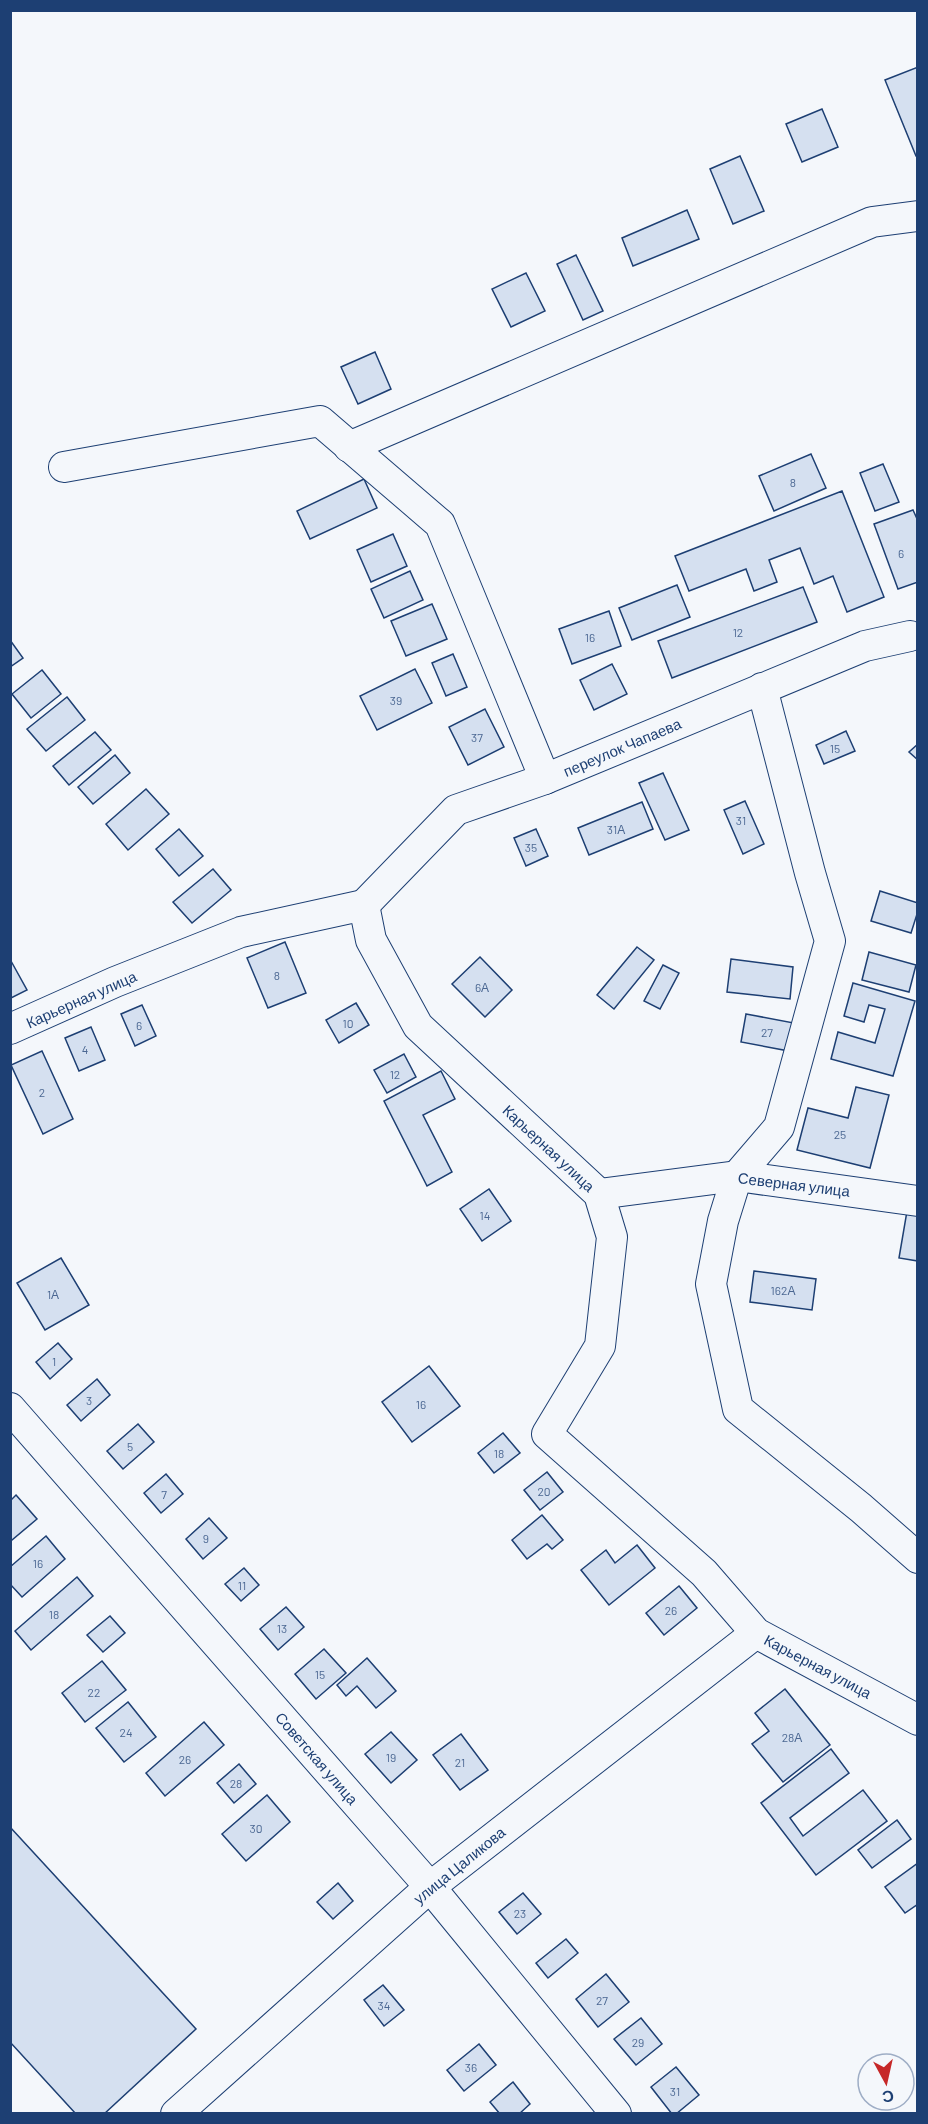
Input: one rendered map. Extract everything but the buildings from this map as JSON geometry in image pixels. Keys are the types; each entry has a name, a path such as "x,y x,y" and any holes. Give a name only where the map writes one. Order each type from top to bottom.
{"street":[{"path":"349,447 872,222 918,216"},
{"path":"64,467 320,421 440,524 545,779"},
{"name":"переулок Чапаева","path":"364,905 456,810 545,779 865,646 915,639"},
{"path":"762,688 810,873 831,940 779,1127 737,1176 723,1221 711,1284 738,1409 861,1508 918,1558"},
{"name":"Карьерная улица","path":"10,1029 116,982 241,932 364,905 371,940 418,1026 598,1194 612,1237 600,1346 548,1434 704,1574 756,1633 918,1719"},
{"name":"Северная улица","path":"598,1194 737,1176 918,1201"},
{"name":"Советская улица","path":"10,1408 430,1887 616,2114"},
{"name":"улица Цаликова","path":"176,2114 430,1887 756,1633"}]}
